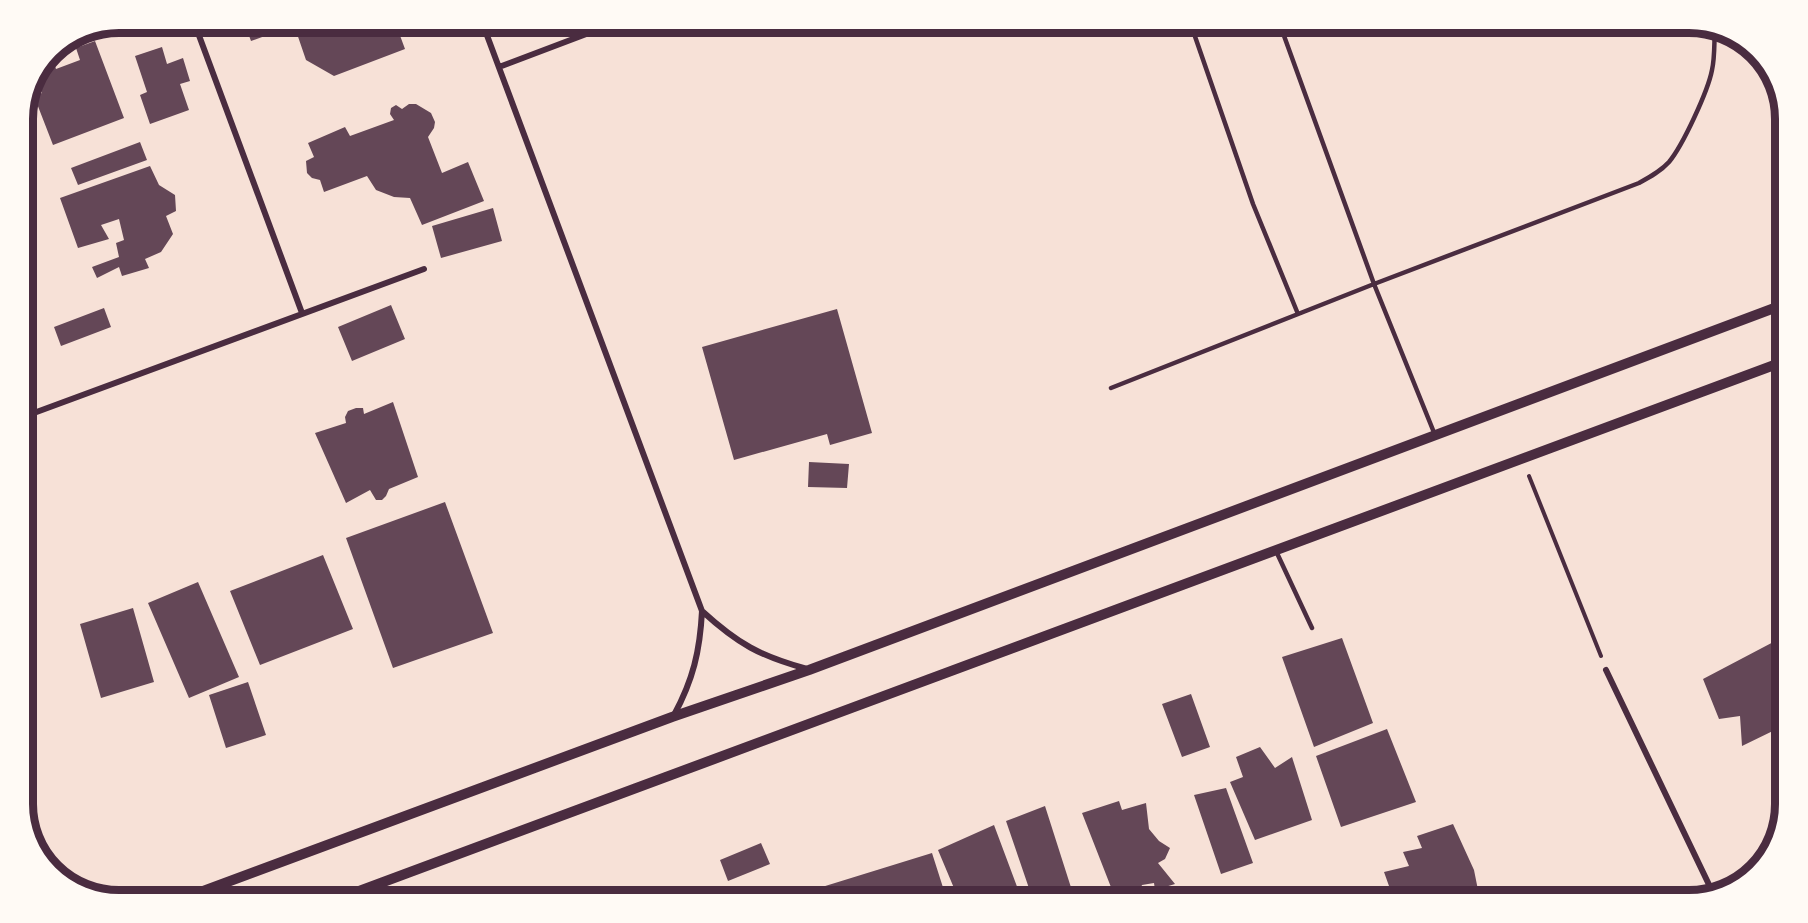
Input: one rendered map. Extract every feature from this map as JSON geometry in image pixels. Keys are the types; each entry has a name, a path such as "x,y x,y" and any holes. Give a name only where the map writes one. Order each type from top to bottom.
{"street":[{"path":"198,33 302,313"},
{"path":"486,33 702,611 701,639 695,666 686,693 672,717"},
{"path":"499,67 589,33"},
{"path":"33,413 424,269"},
{"path":"206,890 672,717 809,670 1775,308"},
{"path":"362,890 1775,365"},
{"path":"702,611 725,632 751,649 779,662 809,670"},
{"path":"1606,670 1710,887"}],"lane":[{"path":"1194,33 1253,204 1298,314"},
{"path":"1283,33 1374,284 1435,435"},
{"path":"1111,387 1639,183 1655,174 1669,162 1682,142 1706,88 1713,68 1715,37"},
{"path":"1276,551 1312,628"}],"path":[{"path":"1523,460 1606,670"}],"building":[{"path":"248,33 273,33 251,41"},
{"path":"297,33 399,33 405,49 334,76 306,60"},
{"path":"95,41 124,118 53,145 36,100 37,95 42,93 40,86 54,63 56,69 80,60 76,48"},
{"path":"162,47 167,64 183,58 190,81 180,84 189,110 150,124 140,95 147,92 135,56"},
{"path":"409,104 416,104 431,113 435,122 428,137 442,173 468,162 484,201 422,225 410,198 394,197 376,190 367,176 324,192 320,180 312,178 307,173 306,161 314,157 308,143 345,127 350,136 394,120 390,114 391,108 396,105 402,109"},
{"path":"140,142 147,160 78,185 71,168"},
{"path":"150,166 159,185 175,195 176,211 166,216 173,234 161,252 145,259 149,268 122,276 119,267 97,278 92,267 119,257 116,243 124,240 119,219 101,225 109,239 78,248 60,198"},
{"path":"493,208 502,241 441,258 432,226"},
{"path":"391,305 405,339 352,361 338,327"},
{"path":"104,308 111,327 61,346 54,327"},
{"path":"837,309 872,433 830,445 827,434 734,460 702,347"},
{"path":"393,402 418,477 389,489 382,500 376,500 370,490 346,503 315,433 346,423 345,417 348,411 363,408 364,414"},
{"path":"809,462 849,464 847,488 808,487"},
{"path":"445,502 493,633 393,668 346,538"},
{"path":"323,555 353,629 260,665 230,591"},
{"path":"198,582 239,677 189,698 148,603"},
{"path":"133,608 154,682 101,698 80,624"},
{"path":"1342,638 1373,723 1314,747 1282,657"},
{"path":"1775,641 1775,730 1742,746 1740,716 1719,719 1703,679"},
{"path":"248,682 266,735 226,748 209,695"},
{"path":"1191,694 1210,747 1182,757 1162,704"},
{"path":"1387,729 1416,802 1341,827 1316,756"},
{"path":"1260,747 1275,768 1292,757 1312,820 1255,840 1230,782 1243,777 1236,757"},
{"path":"1226,788 1253,863 1221,874 1194,795"},
{"path":"1119,801 1122,810 1146,803 1149,829 1159,841 1170,848 1165,859 1158,863 1175,884 1155,890 1154,883 1142,885 1140,890 1112,890 1082,813"},
{"path":"1045,806 1072,890 1030,890 1006,821"},
{"path":"1453,824 1474,870 1478,890 1390,890 1384,872 1409,866 1403,852 1422,848 1417,836"},
{"path":"994,825 1018,890 955,890 938,850"},
{"path":"761,843 770,864 728,881 720,860"},
{"path":"932,853 944,890 823,890 822,887"}]}
